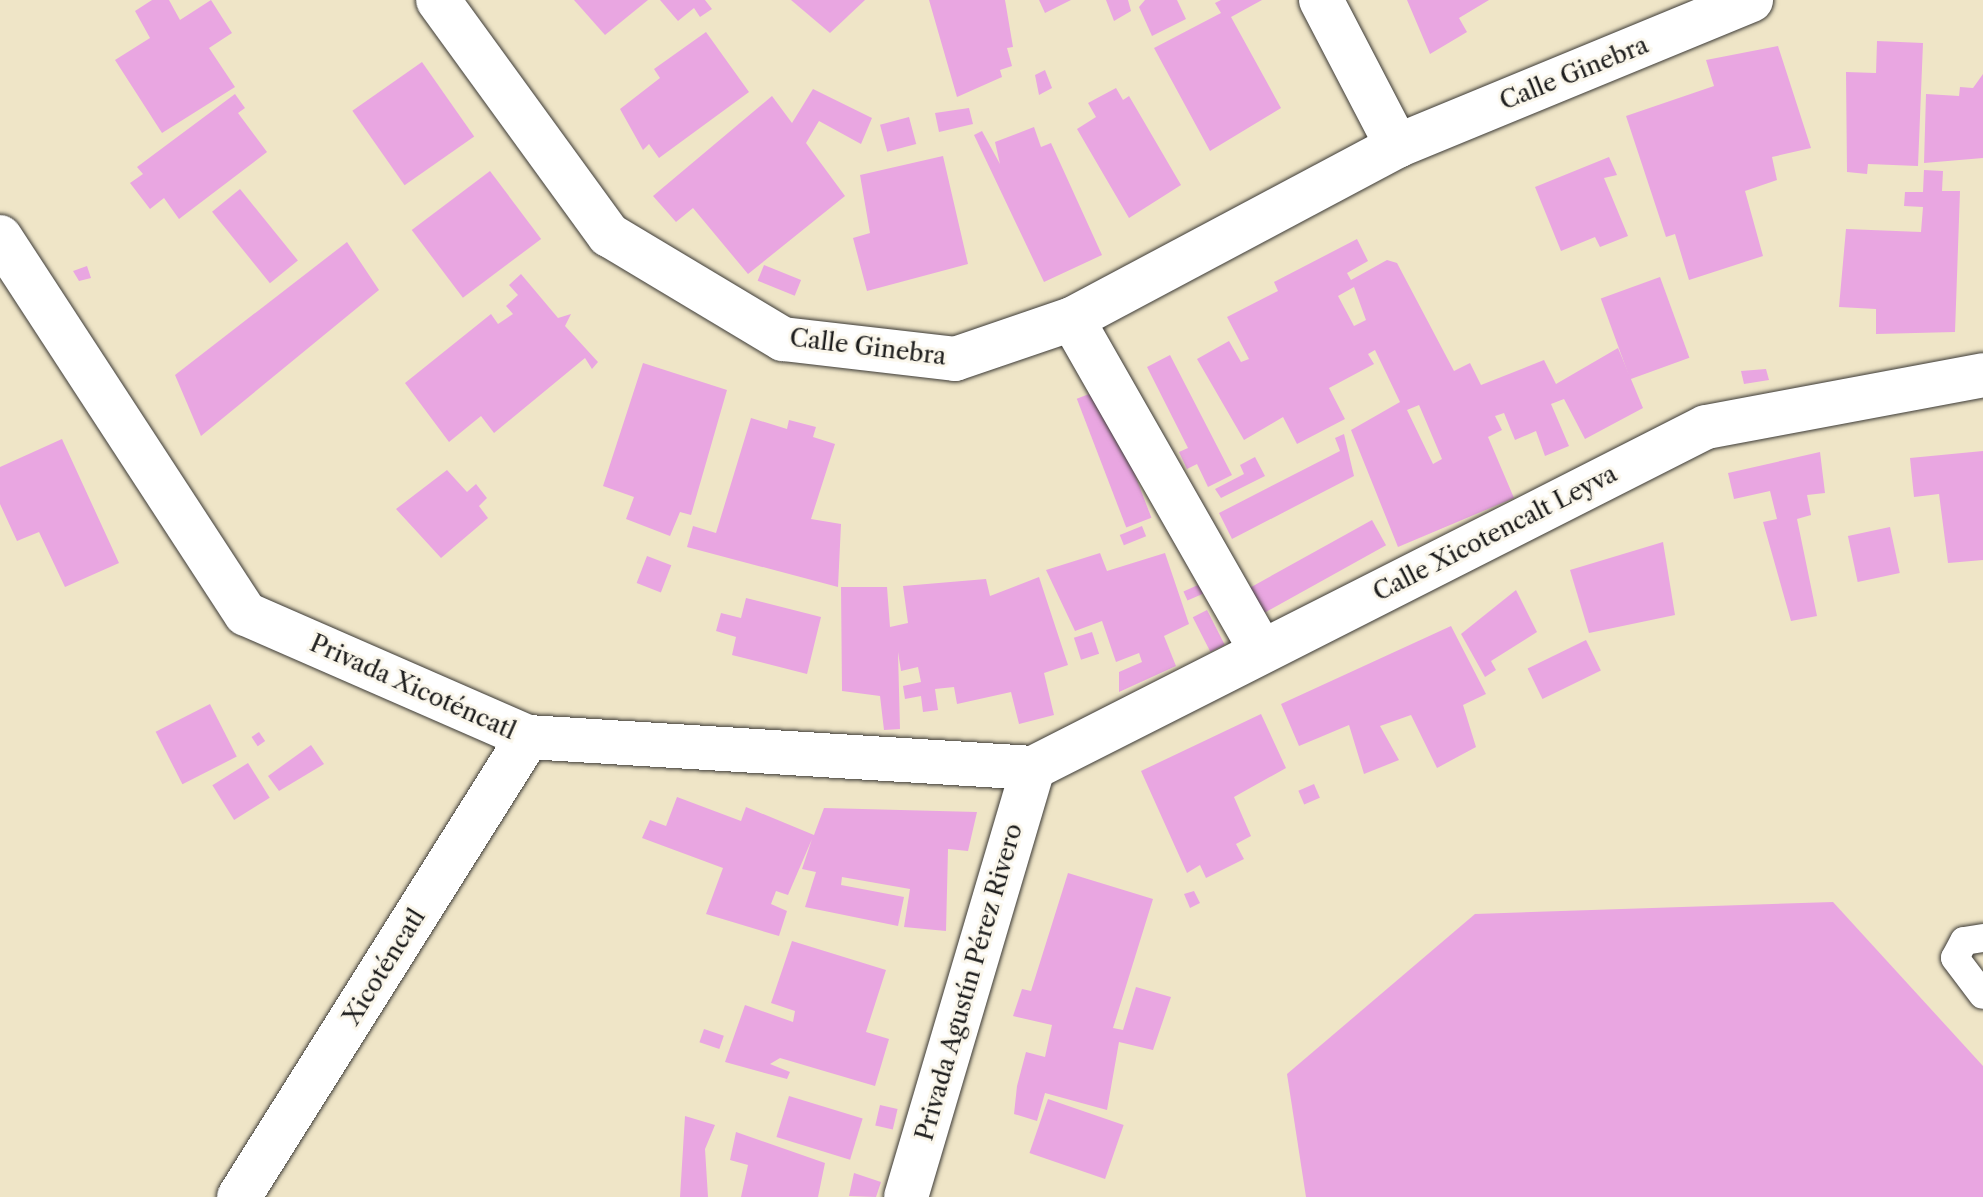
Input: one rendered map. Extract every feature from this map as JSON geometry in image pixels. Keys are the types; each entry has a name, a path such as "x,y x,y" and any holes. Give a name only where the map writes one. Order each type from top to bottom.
{"street":[{"name":"Calle Ginebra","path":"438,0 609,235 783,339 955,359 1072,319 1397,146 1751,0"},
{"path":"1321,0 1397,146"},
{"name":"Privada Xicoténcatl","path":"0,237 246,614 528,737 1033,768"},
{"path":"1072,319 1261,650"},
{"name":"Calle Xicotencalt Leyva","path":"1033,768 1706,427 1983,375"},
{"name":"Xicoténcatl","path":"239,1197 528,737"},
{"name":"Privada Agustín Pérez Rivero","path":"906,1197 1033,768"}],"lane":[{"path":"1983,938 1964,941 1955,958 1983,995"}],"building":[{"path":"152,0 169,0 180,20 211,0 232,33 209,48 235,87 162,133 115,60 150,38 135,11"},
{"path":"574,0 648,0 605,35"},
{"path":"660,0 705,0 712,9 700,17 694,8 678,21"},
{"path":"791,0 865,0 830,33"},
{"path":"929,0 1005,0 1013,47 1007,48 1012,66 1000,70 1002,77 957,97"},
{"path":"1039,0 1071,0 1045,13"},
{"path":"1106,0 1128,0 1131,11 1114,21"},
{"path":"1145,0 1177,0 1186,19 1152,36 1139,7"},
{"path":"1221,0 1262,0 1231,17 1281,108 1210,151 1154,48 1221,13 1215,3"},
{"path":"1407,0 1489,0 1459,18 1467,32 1430,54"},
{"path":"706,32 749,92 659,158 649,144 643,150 620,109 660,78 654,69"},
{"path":"1877,41 1923,43 1918,166 1868,164 1867,174 1847,172 1846,72 1876,73"},
{"path":"1778,46 1811,148 1772,157 1777,180 1745,191 1763,256 1689,280 1675,234 1666,237 1626,116 1714,86 1706,60"},
{"path":"422,62 474,137 405,185 352,111"},
{"path":"1045,70 1052,88 1039,95 1035,75"},
{"path":"1983,74 1983,158 1924,163 1926,94 1959,96 1960,87 1973,88"},
{"path":"1116,88 1123,100 1129,96 1181,185 1129,218 1077,129 1096,117 1088,103"},
{"path":"813,89 872,118 861,144 819,121 806,143 845,196 748,274 693,208 676,222 653,196 772,96 792,123"},
{"path":"235,94 245,108 238,113 267,152 179,219 164,198 150,209 130,183 143,174 137,167"},
{"path":"969,108 973,124 939,132 935,113"},
{"path":"909,117 916,144 887,152 880,125"},
{"path":"1034,127 1041,147 1051,143 1102,255 1044,282 974,135 982,131 1000,164 995,142"},
{"path":"943,156 968,264 867,291 853,238 870,233 860,175"},
{"path":"1609,157 1617,175 1604,178 1628,236 1600,247 1595,237 1561,251 1535,187"},
{"path":"1924,170 1943,171 1942,191 1960,191 1955,332 1876,334 1876,309 1839,307 1846,229 1921,232 1923,207 1904,206 1905,192 1923,192"},
{"path":"490,171 541,239 463,298 412,230"},
{"path":"240,189 298,260 270,283 212,212"},
{"path":"1357,239 1368,261 1347,273 1351,280 1387,260 1397,263 1454,371 1470,363 1481,385 1544,360 1556,384 1618,348 1643,408 1585,439 1564,399 1551,404 1569,446 1545,456 1536,431 1515,440 1504,413 1495,416 1502,430 1488,437 1514,498 1398,547 1351,430 1400,402 1375,350 1368,354 1374,364 1329,388 1345,419 1297,444 1283,417 1244,440 1197,359 1229,341 1241,362 1249,359 1227,317 1278,291 1274,282","holes":["1354,287 1366,320 1354,326 1338,296","1419,405 1442,459 1433,464 1407,410"]},
{"path":"347,242 379,290 201,436 175,375"},
{"path":"764,265 801,280 795,296 758,281"},
{"path":"87,266 91,278 79,281 73,271"},
{"path":"521,274 558,318 571,314 565,326 598,362 592,369 585,358 494,433 481,416 449,442 405,383 491,314 498,324 513,314 506,306 518,295 509,285"},
{"path":"1660,277 1689,358 1630,379 1601,299"},
{"path":"1170,355 1232,475 1208,487 1197,464 1187,469 1179,452 1188,448 1147,367"},
{"path":"643,363 727,390 691,515 680,512 670,536 626,519 634,497 603,486"},
{"path":"1766,369 1769,380 1744,384 1741,371"},
{"path":"1102,389 1151,518 1126,528 1077,399"},
{"path":"751,418 787,429 789,420 816,427 813,437 835,444 811,519 841,524 838,587 687,547 693,526 716,533"},
{"path":"1344,434 1354,476 1232,539 1219,513 1340,451 1335,438"},
{"path":"62,439 119,563 65,587 39,532 17,541 0,504 0,467"},
{"path":"1983,451 1983,560 1948,563 1939,494 1914,497 1910,458"},
{"path":"1820,452 1825,493 1807,495 1811,515 1797,519 1817,616 1791,621 1763,522 1777,519 1770,491 1734,499 1728,473"},
{"path":"1255,457 1265,476 1221,498 1215,489 1244,474 1240,465"},
{"path":"447,470 467,492 476,484 487,498 479,506 488,518 441,558 396,509"},
{"path":"1372,520 1386,545 1264,613 1250,587"},
{"path":"1142,526 1146,536 1124,545 1120,535"},
{"path":"1890,527 1900,573 1858,582 1848,536"},
{"path":"1663,542 1675,615 1589,633 1570,570"},
{"path":"1100,553 1107,571 1165,553 1189,624 1164,636 1176,666 1119,692 1119,672 1142,662 1139,653 1116,662 1102,621 1075,631 1046,570"},
{"path":"647,556 671,565 661,592 637,583"},
{"path":"1039,577 1068,665 1044,673 1054,715 1019,724 1011,692 957,704 954,687 935,689 938,710 923,712 921,696 905,699 903,686 921,682 918,667 901,671 898,652 900,729 884,730 880,696 842,691 841,587 887,587 890,627 908,623 903,586 986,579 990,596"},
{"path":"1209,580 1213,589 1187,601 1183,591"},
{"path":"1516,590 1537,632 1491,661 1496,670 1485,677 1461,634"},
{"path":"746,598 821,617 807,674 732,655 736,637 716,631 721,613 741,618"},
{"path":"1207,610 1225,645 1210,652 1193,617"},
{"path":"1451,626 1486,694 1463,705 1476,747 1437,768 1411,715 1380,726 1399,760 1364,774 1349,725 1299,746 1281,704"},
{"path":"1092,632 1099,654 1081,660 1074,638"},
{"path":"1586,640 1601,671 1542,699 1528,668"},
{"path":"210,704 237,757 182,784 156,732"},
{"path":"1261,714 1286,768 1234,797 1251,836 1236,844 1244,859 1206,878 1200,865 1187,873 1141,771"},
{"path":"259,732 265,741 258,746 252,737"},
{"path":"311,745 324,764 279,791 268,776"},
{"path":"248,763 270,798 234,820 212,785"},
{"path":"1314,784 1320,798 1304,804 1298,791"},
{"path":"677,797 741,821 746,807 814,835 824,808 977,812 968,851 948,849 946,931 904,927 910,889 842,877 841,885 904,897 898,926 805,907 816,872 802,869 812,839 788,895 776,891 771,904 787,911 779,936 706,914 723,868 642,838 650,820 666,826"},
{"path":"1068,873 1153,899 1113,1028 1123,1030 1136,987 1171,997 1153,1050 1119,1042 1107,1110 1045,1093 1037,1121 1014,1114 1017,1086 1026,1052 1045,1057 1052,1025 1013,1016 1022,989 1031,991"},
{"path":"1194,891 1200,903 1190,908 1184,894"},
{"path":"1833,902 1983,1066 1983,1197 1306,1197 1287,1074 1475,914"},
{"path":"792,941 886,970 866,1032 889,1039 875,1086 780,1058 770,1064 790,1072 787,1079 725,1062 745,1005 793,1022 795,1011 771,1003"},
{"path":"704,1029 724,1036 719,1049 699,1042"},
{"path":"789,1096 863,1119 850,1160 776,1137"},
{"path":"1048,1099 1124,1125 1105,1179 1029,1153"},
{"path":"880,1105 898,1109 893,1130 875,1125"},
{"path":"685,1116 715,1125 705,1149 708,1197 680,1197"},
{"path":"736,1132 825,1163 818,1197 741,1197 748,1165 730,1160"},
{"path":"854,1173 881,1182 876,1197 849,1196"}]}
